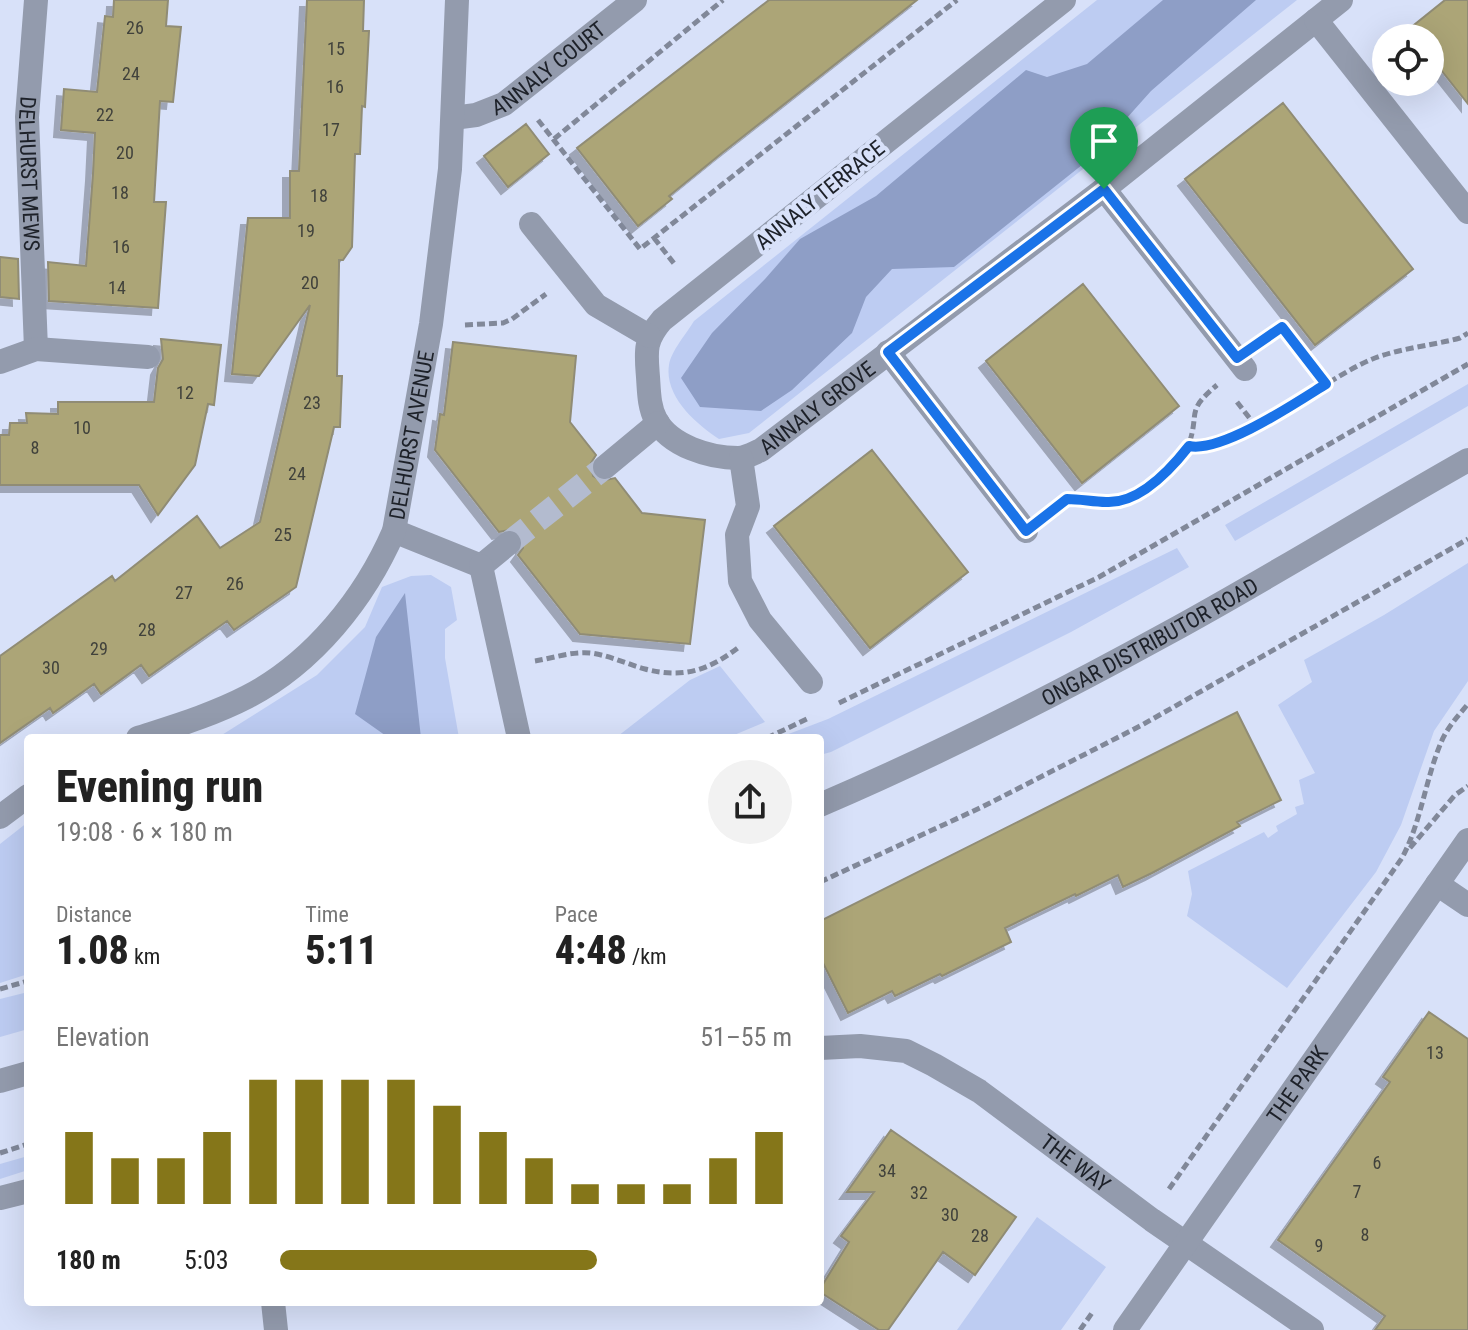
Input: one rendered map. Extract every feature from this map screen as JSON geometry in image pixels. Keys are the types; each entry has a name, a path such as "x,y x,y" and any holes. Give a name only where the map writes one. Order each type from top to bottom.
{"street":[{"name":"DELHURST MEWS","path":"36,0 27,117 36,349"},
{"name":"DELHURST AVENUE","path":"150,734 208,715 249,696 280,676 326,635 364,591 394,531 431,324 453,118 457,0"},
{"name":"ANNALY COURT","path":"453,118 476,115 504,104 635,0"},
{"name":"ANNALY TERRACE","path":"649,336 662,320 1064,0"},
{"name":"ANNALY GROVE","path":"658,423 673,437 707,455 741,458 761,450 1104,189 1341,0"},
{"path":"1316,20 1468,212"},
{"path":"1104,189 1241,363"},
{"path":"531,224 596,305 649,336 646,353 650,396 658,423 605,467"},
{"path":"0,362 36,349 148,357"},
{"path":"888,352 1026,531"},
{"path":"741,458 748,506 737,535 740,581 765,626 811,682"},
{"name":"ONGAR DISTRIBUTOR ROAD","path":"824,803 886,777 1032,706 1171,632 1468,460"},
{"path":"394,531 481,566"},
{"path":"481,566 509,543"},
{"path":"481,566 518,734"},
{"path":"0,817 24,799"},
{"name":"THE PARK","path":"1125,1330 1468,840"},
{"path":"1437,884 1468,905"},
{"name":"THE WAY","path":"824,1048 860,1046 906,1051 979,1091 1152,1220 1312,1330"},
{"path":"0,1081 24,1074"},
{"path":"0,1198 24,1192"},
{"path":"273,1306 276,1330"}],"path":[{"path":"554,139 723,0"},
{"path":"518,94 640,249 957,0"},
{"path":"431,324 503,323 572,275"},
{"path":"1241,363 1282,327 1326,384"},
{"path":"1189,446 1212,445 1266,420 1372,359 1460,338 1468,333"},
{"path":"836,704 1099,577 1468,364"},
{"path":"1026,531 1067,499 1108,503 1127,499 1146,488 1177,462 1189,446 1195,408 1221,382"},
{"path":"824,880 982,807 1142,725 1468,539"},
{"path":"503,667 588,653 620,658 646,669 684,673 705,669 765,626"},
{"path":"1402,858 1413,836 1439,746 1451,724 1468,704"},
{"path":"775,734 822,711"},
{"path":"1152,1220 1172,1182 1402,858 1455,795 1468,786"},
{"path":"0,989 24,982"},
{"path":"0,1153 24,1145"},
{"path":"1080,1330 1098,1304"}],"shaded area":[{"path":"1097,0 1297,0 749,433 719,439 692,417 671,388 669,365 694,321"},
{"path":"1163,0 1256,0 1151,91 1092,157 954,267 892,269 866,297 852,333 792,390 761,411 700,407 681,378 712,333 800,239 876,196 1026,70 1047,77 1087,64"},
{"path":"1468,384 1468,406 1235,541 1225,525"},
{"path":"1177,548 1189,567 1071,632 831,752 824,754 824,734 789,734 828,719"},
{"path":"1468,563 1468,681 1434,731 1401,825 1376,872 1287,988 1187,916 1192,894 1188,871 1264,832 1268,838 1278,831 1276,826 1297,814 1295,807 1304,804 1299,780 1315,773 1278,705 1312,682 1304,660"},
{"path":"431,575 451,587 457,620 445,629 445,658 458,734 223,734 317,675 365,627 382,587 411,576"},
{"path":"405,593 421,734 383,734 355,714 376,637"},
{"path":"720,666 765,722 736,734 621,734 690,680"},
{"path":"24,825 24,975 0,983 0,844"},
{"path":"24,993 24,1030 0,1037 0,999"},
{"path":"24,1157 24,1171 0,1179 0,1164"},
{"path":"1037,1217 1106,1267 1061,1330 957,1330"}],"building":[{"path":"114,0 168,0 166,26 181,27 173,102 160,101 154,202 166,202 158,308 49,301 48,262 86,266 93,174 95,133 61,130 64,89 97,92 105,16 113,17"},
{"path":"307,0 364,0 363,31 369,31 360,154 355,154 352,247 343,260 339,260 337,376 342,376 340,427 334,427 296,587 234,630 227,621 149,676 141,665 101,694 94,684 53,713 50,708 0,743 0,656 112,576 115,581 197,516 220,548 260,522 310,305 259,376 232,374 248,218 290,218 290,171 299,171"},
{"path":"769,0 917,0 722,153 638,226 577,148"},
{"path":"1445,0 1468,0 1468,104 1444,74 1444,24 1415,24"},
{"path":"1283,103 1413,269 1315,345 1185,179"},
{"path":"526,124 549,154 508,187 484,156"},
{"path":"0,257 18,259 19,299 0,297"},
{"path":"1083,284 1179,406 1082,483 986,361"},
{"path":"161,339 221,345 214,405 208,404 195,465 158,515 139,485 0,485 0,435 9,435 10,423 27,423 26,413 58,414 58,402 154,402 158,368 163,359"},
{"path":"453,342 576,356 570,422 596,455 591,463 593,476 601,481 615,478 642,513 705,520 690,644 580,634 518,555 523,548 521,534 514,529 499,532 435,450 440,414 444,415"},
{"path":"872,450 968,572 870,648 774,526"},
{"path":"1237,712 1281,800 1237,822 1240,826 1152,873 1123,887 1118,875 1075,894 1005,928 1011,942 942,976 940,974 895,996 892,991 848,1013 824,965 824,919"},
{"path":"1429,1012 1468,1039 1468,1330 1375,1330 1385,1316 1278,1240 1390,1082 1383,1077"},
{"path":"891,1130 1016,1217 975,1275 943,1252 888,1330 879,1330 824,1295 824,1283 849,1242 841,1236 874,1192 847,1192"}],"tunnel":[{"path":"509,543 605,467"}],"route":[{"path":"1104,189 1237,358 1282,327 1326,384 1266,420 1212,445 1189,446 1177,462 1146,488 1127,499 1108,503 1067,499 1026,531 888,352 1104,189"}]}
